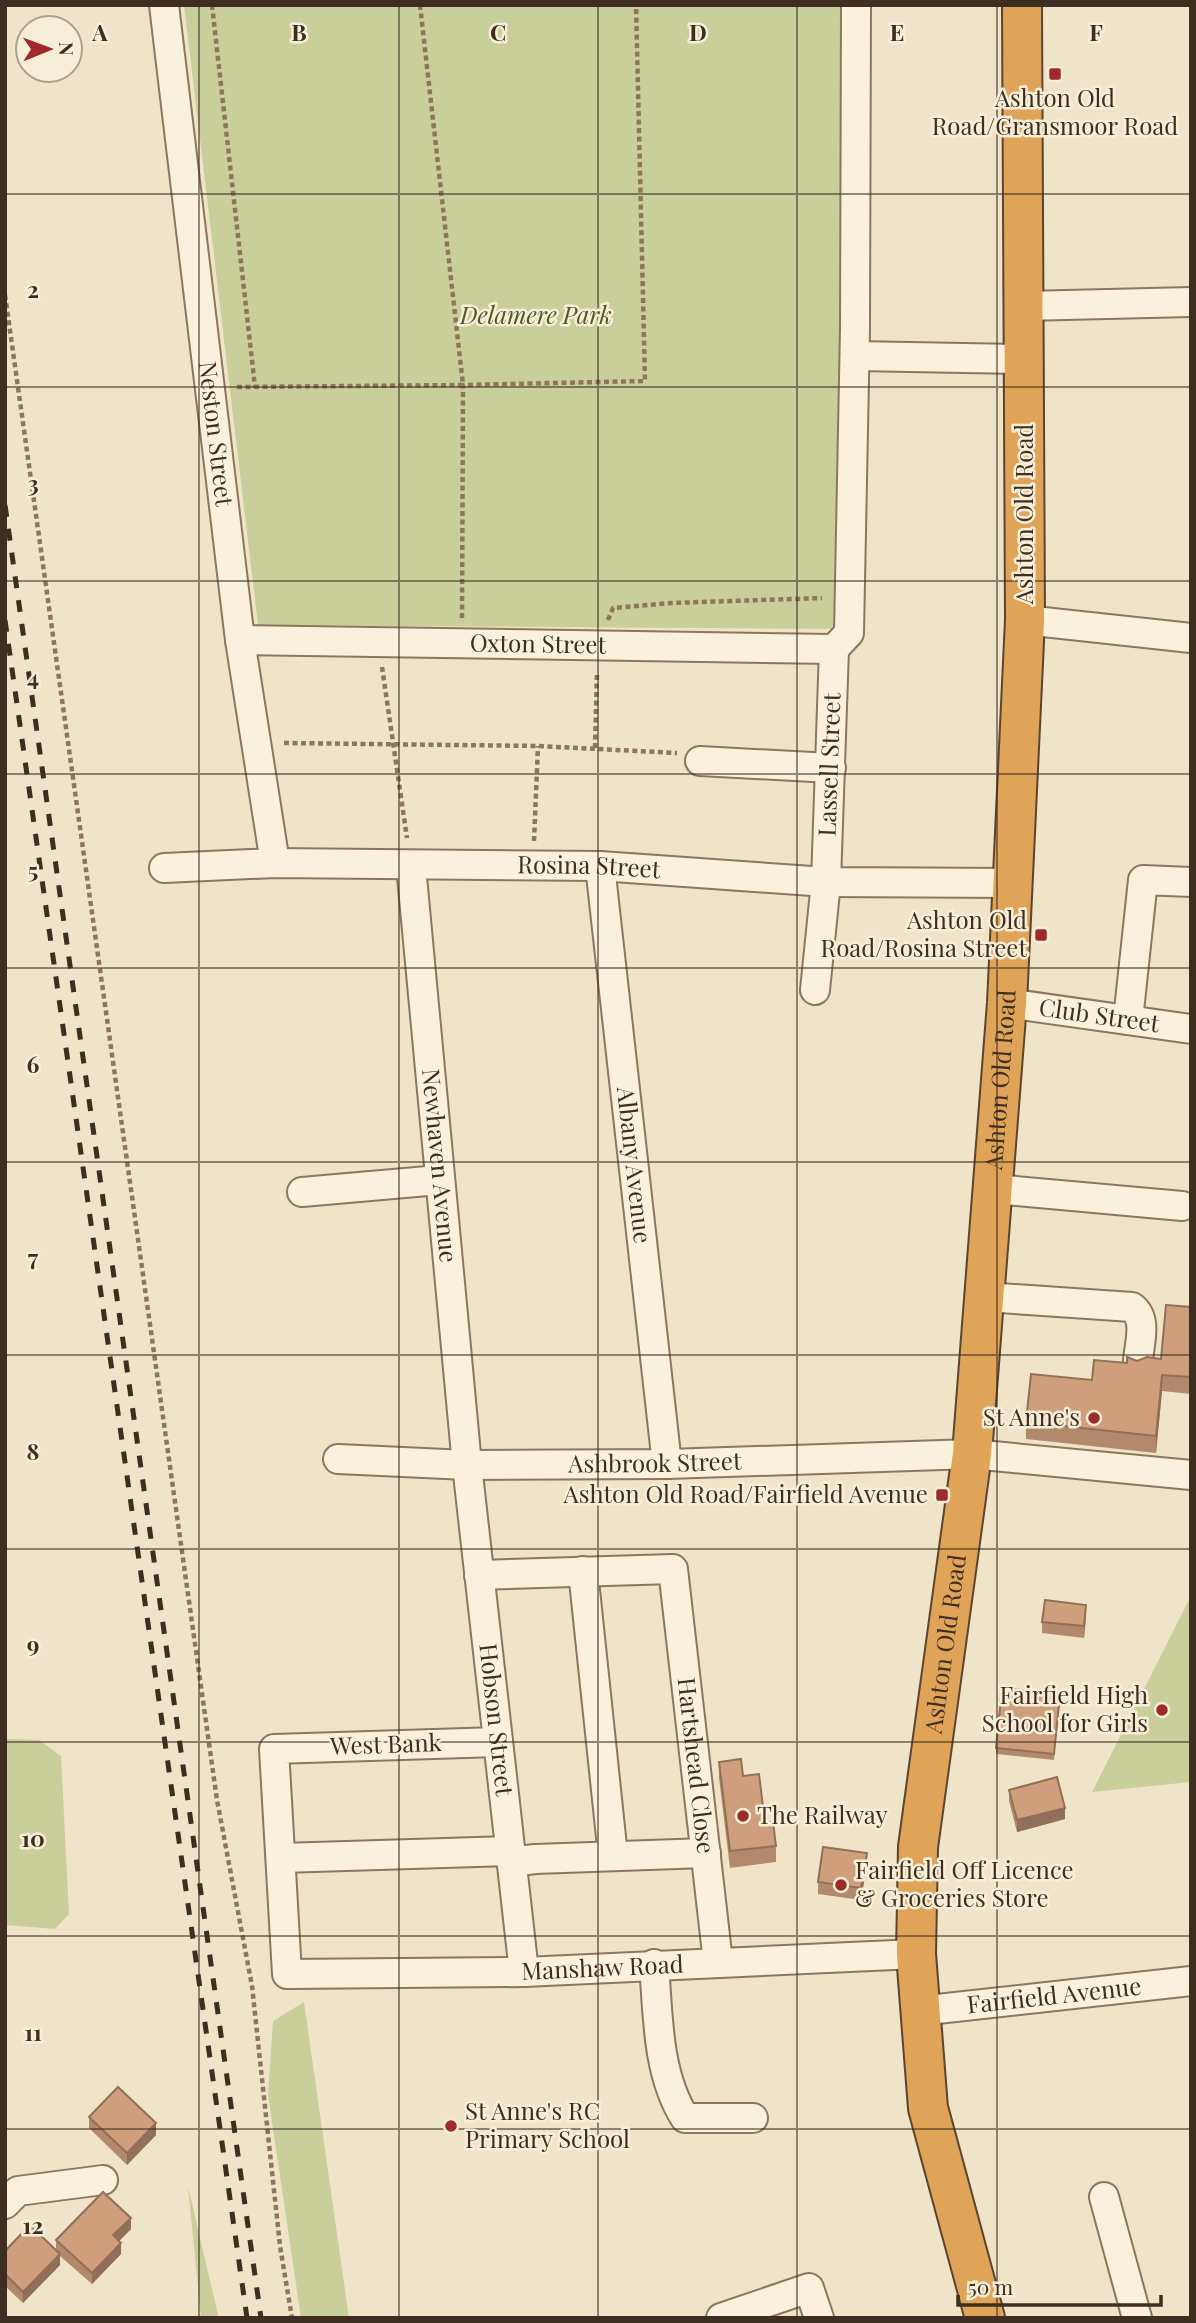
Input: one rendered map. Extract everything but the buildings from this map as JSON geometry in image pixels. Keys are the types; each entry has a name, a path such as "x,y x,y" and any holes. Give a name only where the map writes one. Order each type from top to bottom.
{"highway":[{"name":"Ashton Old Road","path":"985,2318 928,2108 916,1954 918,1847 972,1454 994,1189 1014,883 1025,620 1022,5"}],"street":[{"name":"Neston Street","path":"164,5 240,640 275,863"},
{"path":"834,649 849,633 855,356 856,5"},
{"path":"1024,306 1191,302"},
{"path":"855,356 1024,359"},
{"path":"1025,620 1191,638"},
{"name":"Oxton Street","path":"240,640 834,649"},
{"name":"Lassell Street","path":"815,990 826,881 834,649"},
{"path":"700,761 831,768"},
{"name":"Rosina Street","path":"164,868 275,863 600,866 826,881 1014,883"},
{"name":"Newhaven Avenue","path":"411,866 467,1465"},
{"name":"Albany Avenue","path":"600,866 667,1464"},
{"path":"1128,1020 1143,880 1191,882"},
{"name":"Club Street","path":"1007,1003 1191,1029"},
{"path":"302,1192 439,1180"},
{"path":"994,1189 1182,1206"},
{"path":"985,1297 1132,1307 1137,1311 1142,1323 1138,1361"},
{"name":"Ashbrook Street","path":"338,1459 467,1465 667,1464 972,1454 1095,1476 1172,1480"},
{"name":"Hobson Street","path":"467,1465 524,1972"},
{"name":"Hartshead Close","path":"583,1571 673,1569 718,1962"},
{"path":"479,1575 583,1571 613,1856"},
{"name":"West Bank","path":"281,1858 274,1749 498,1742"},
{"path":"281,1858 513,1874 535,1859 706,1853"},
{"name":"Manshaw Road","path":"281,1858 287,1974 524,1972 916,1954"},
{"path":"654,1964 667,2076 674,2100 685,2118 753,2118"},
{"name":"Fairfield Avenue","path":"919,2011 1191,1981"},
{"path":"5,2204 18,2191 103,2180"},
{"path":"1104,2197 1137,2318"},
{"path":"721,2318 808,2288 819,2318"}],"path":[{"path":"212,5 254,387"},
{"path":"420,5 463,385 462,643"},
{"path":"208,387 645,381 636,5"},
{"path":"5,295 217,1800 252,1986 280,2246 292,2318"},
{"path":"656,604 834,597"},
{"path":"378,642 411,866"},
{"path":"595,748 598,646"},
{"path":"255,742 595,748 684,753 700,761"},
{"path":"533,866 538,746"}],"green space":[{"name":"Delamere Park","path":"184,5 849,5 845,629 258,625"},
{"name":"Fairfield High School for Girls","path":"1191,1596 1191,1782 1092,1792"},
{"path":"5,1739 39,1740 61,1756 69,1914 55,1929 5,1925"},
{"path":"304,2002 349,2318 301,2318 268,2095 273,2021"},
{"path":"188,2186 218,2315 218,2318 201,2318"}],"railway":[{"path":"5,505 261,2318"},
{"path":"5,620 247,2318"}],"place":[{"name":"Ashton Old Road/Gransmoor Road","path":"1055,74"},
{"name":"Ashton Old Road/Rosina Street","path":"1041,935"},
{"name":"St Anne's","path":"1094,1418"},
{"name":"Ashton Old Road/Fairfield Avenue","path":"942,1495"},
{"name":"Fairfield High School for Girls","path":"1162,1710"},
{"name":"The Railway","path":"743,1816"},
{"name":"Fairfield Off Licence & Groceries Store","path":"841,1885"},
{"name":"St Anne's RC Primary School","path":"451,2126"}]}
